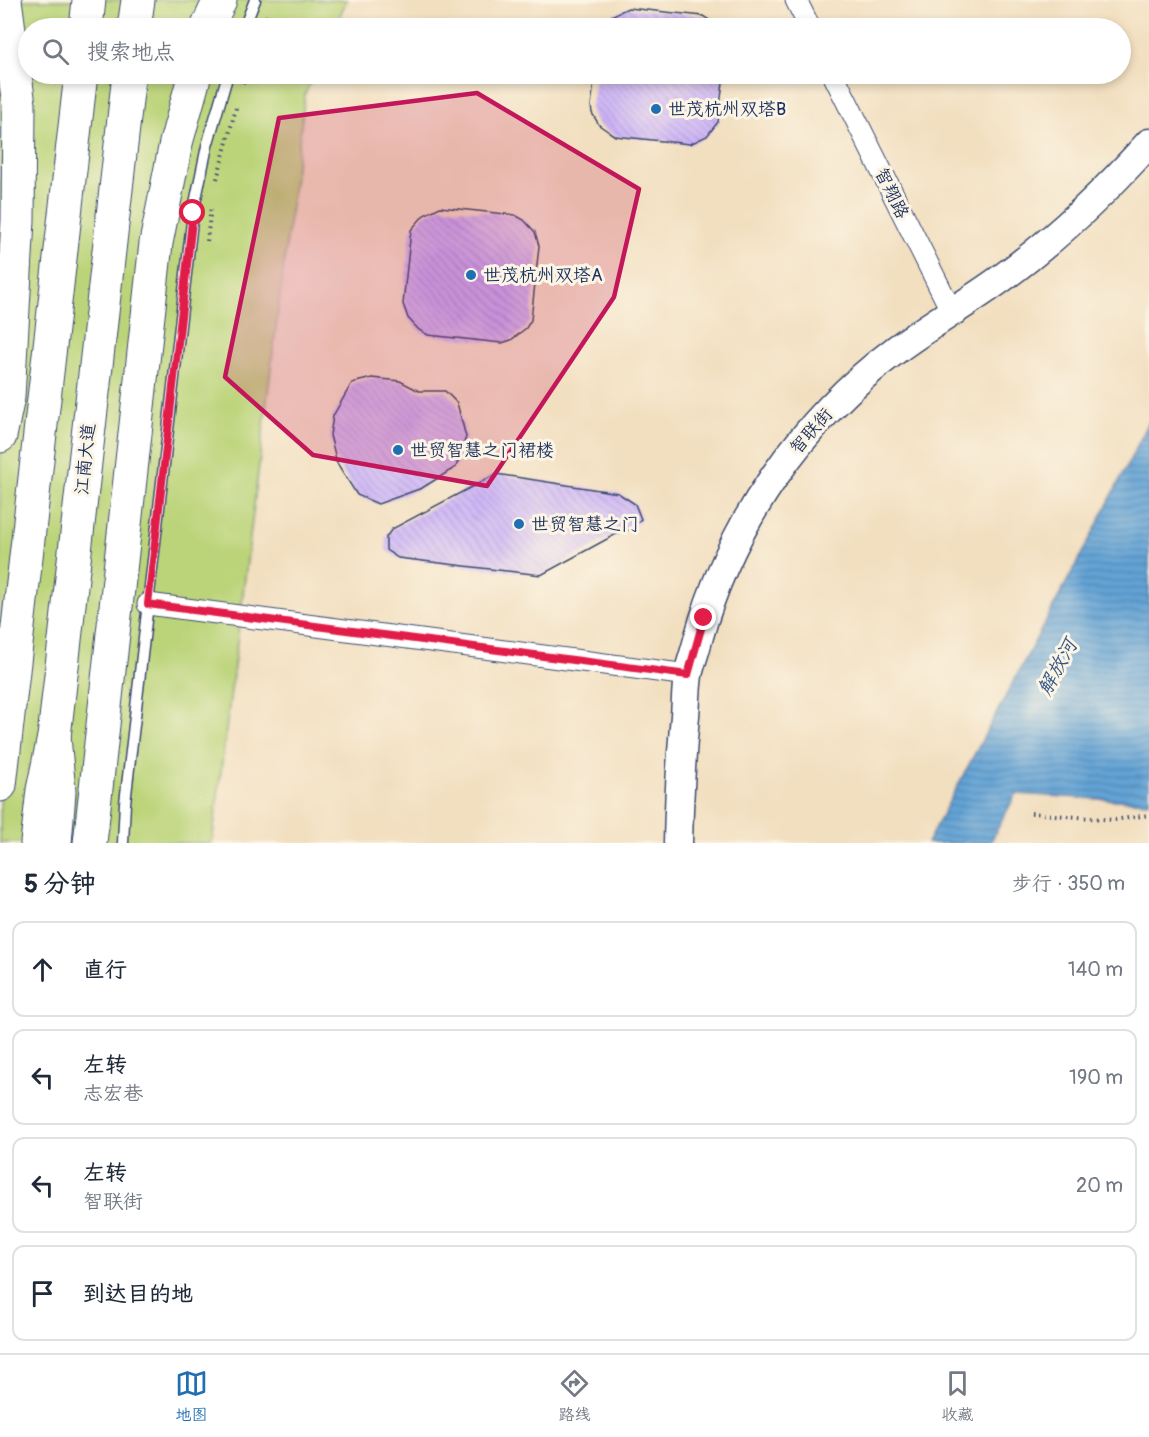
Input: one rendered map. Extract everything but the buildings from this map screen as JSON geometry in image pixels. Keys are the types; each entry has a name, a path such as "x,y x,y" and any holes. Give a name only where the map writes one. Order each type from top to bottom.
{"main road":[{"path":"0,436 8,397 18,220 19,105 4,0"},
{"path":"87,18 89,0"},
{"path":"135,18 138,0"},
{"path":"212,18 220,0"},
{"path":"1,770 80,84"},
{"name":"江南大道","path":"37,843 43,790 54,737 128,84"},
{"path":"92,828 156,243 176,143 192,84"},
{"path":"56,299 68,302 81,311 99,340"},
{"path":"54,737 59,792 55,843"}],"street":[{"path":"796,0 805,18"},
{"name":"智翔路","path":"838,84 952,312"},
{"name":"智联街","path":"678,843 688,675 718,578 769,482 828,410 866,374 897,349 1002,278 1064,228 1118,178 1149,143"},
{"path":"148,604 688,675"}],"lane":[{"path":"248,18 255,0"},
{"path":"123,843 125,803 193,213 207,146 225,84"}],"path":[{"path":"1031,813 1114,820 1149,815"}],"highlighted area":[{"path":"477,93 639,189 614,297 487,486 313,455 225,377 279,118"}],"green space":[{"path":"0,0 347,0 339,18 18,18 18,84 310,84 305,94 212,843 0,843"}],"water":[{"name":"解放河","path":"1149,422 1149,802 1016,794 990,843 927,843 1095,529"}],"place":[{"name":"世茂杭州双塔B","path":"656,109"},
{"name":"世茂杭州双塔A","path":"471,275"},
{"name":"世贸智慧之门裙楼","path":"398,450"},
{"name":"世贸智慧之门","path":"519,524"}],"route":[{"path":"193,213 148,604 688,675 704,618"}]}
